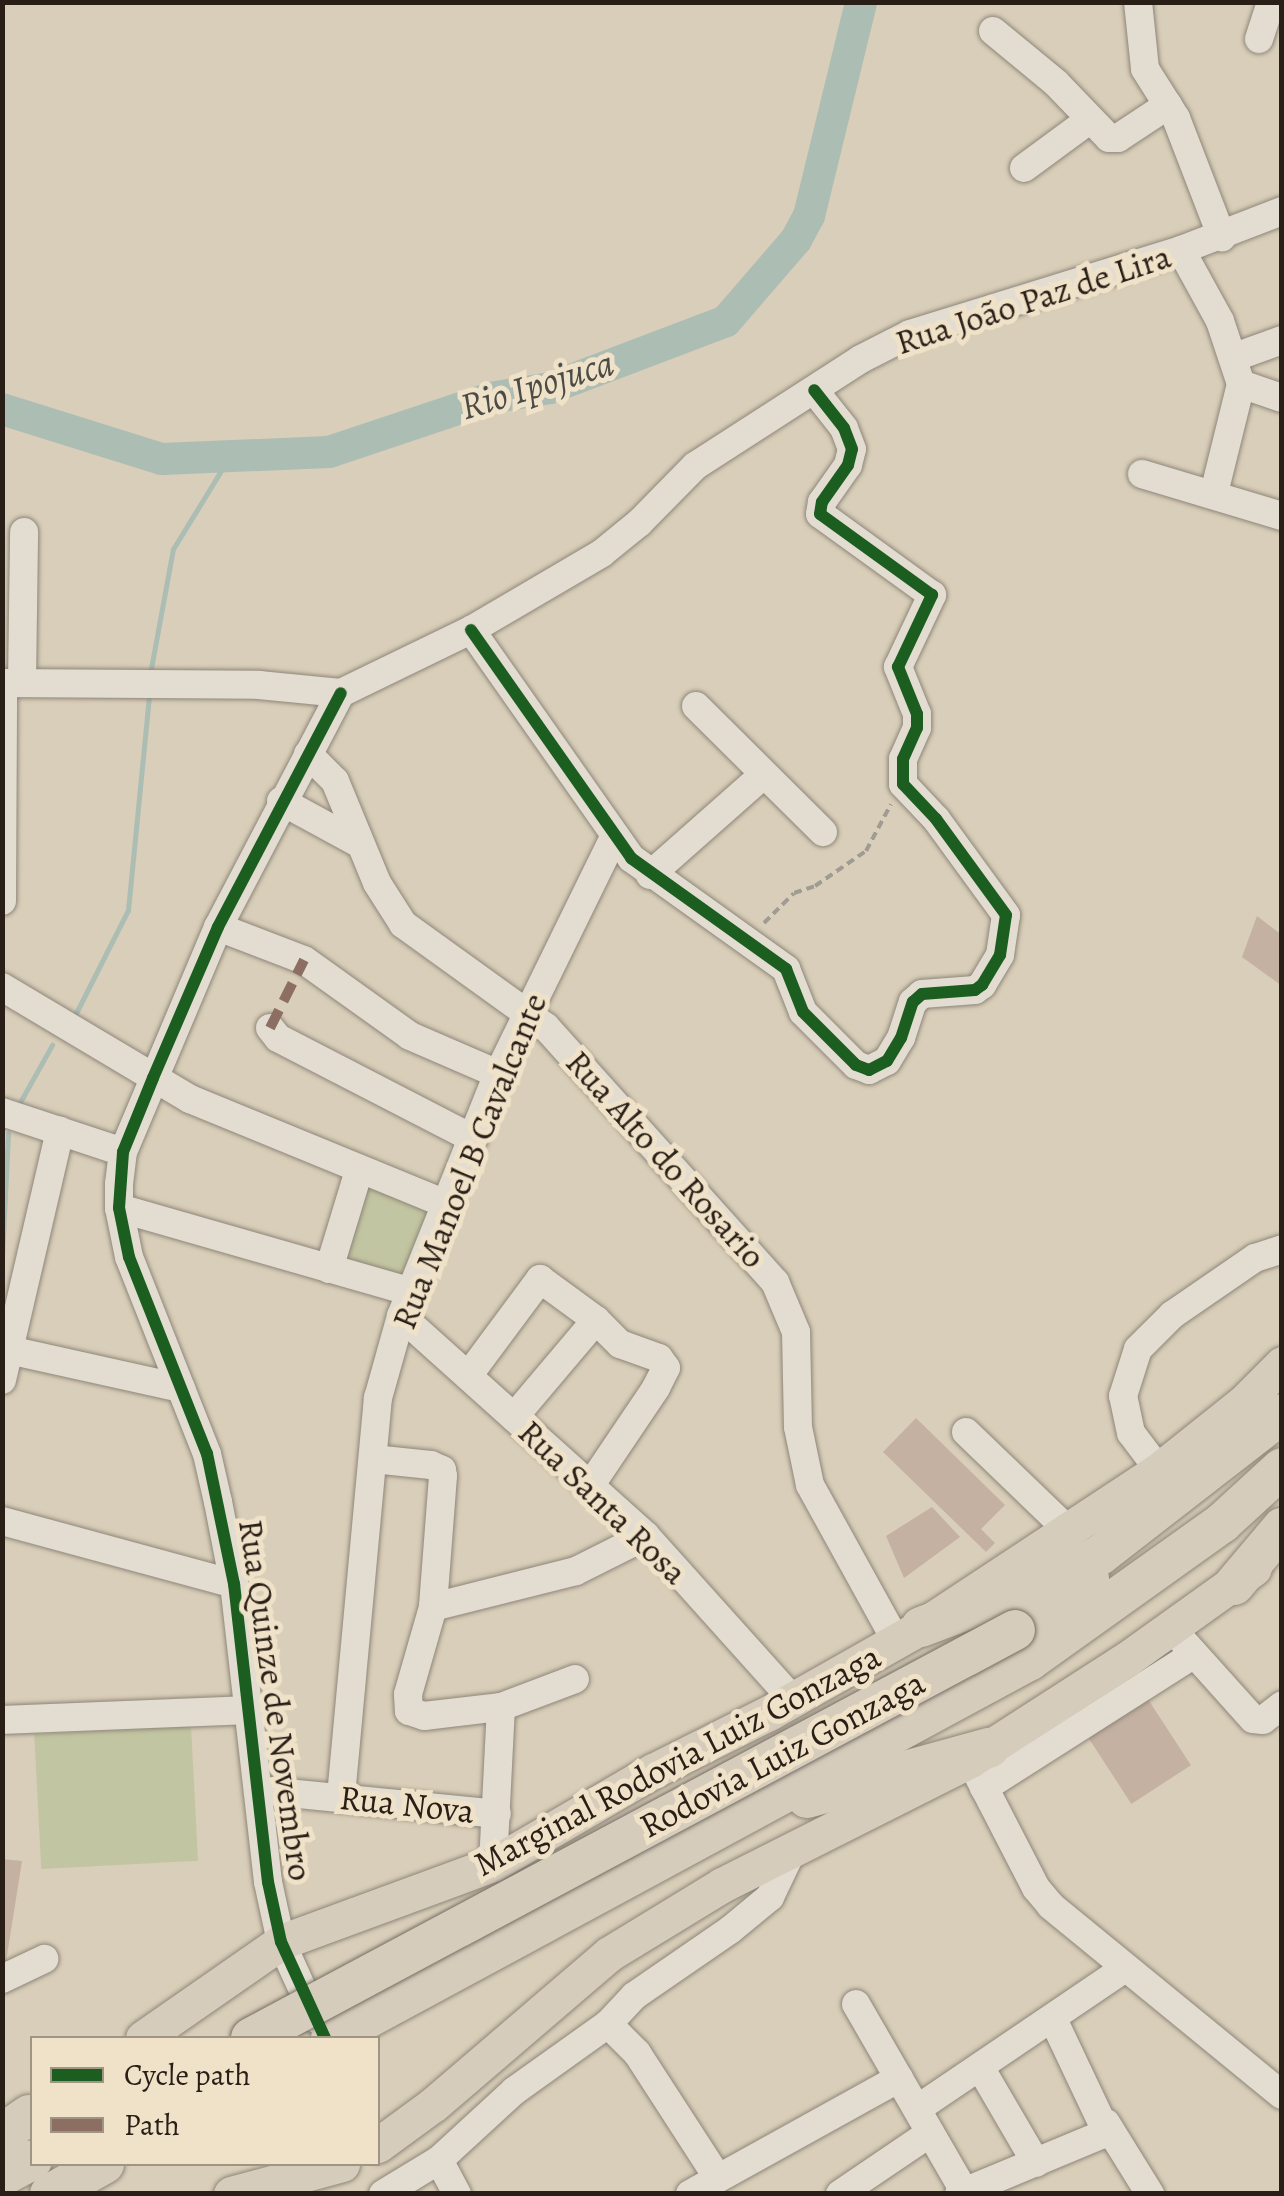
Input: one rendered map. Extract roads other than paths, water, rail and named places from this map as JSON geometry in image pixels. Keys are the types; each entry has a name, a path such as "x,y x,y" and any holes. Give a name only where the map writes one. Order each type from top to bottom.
{"highway":[{"path":"909,1634 1068,1572 1100,1555 1282,1418"},
{"name":"Rodovia Luiz Gonzaga","path":"256,2036 1023,1645 1282,1418"},
{"name":"Rodovia Luiz Gonzaga","path":"332,2036 612,1886 1023,1645 1222,1522 1282,1468"},
{"path":"1234,1585 1282,1528"},
{"path":"612,1886 822,1792 981,1765"},
{"path":"2,2176 30,2161"},
{"path":"50,2194 100,2166"}],"main road":[{"name":"Marginal Rodovia Luiz Gonzaga","path":"146,2036 280,1942 493,1864 653,1771 793,1700 909,1634 1070,1532 1159,1470 1243,1403 1282,1364"},
{"path":"380,2144 434,2104 609,1954 722,1885 981,1765 1182,1641 1234,1585 1282,1544"},
{"path":"232,2194 335,2166"}],"street":[{"path":"1138,2 1145,69 1168,104 1222,236"},
{"path":"1259,39 1271,2"},
{"path":"993,32 1056,83 1098,132 1118,138 1168,104"},
{"path":"1024,168 1090,120"},
{"name":"Rua João Paz de Lira","path":"341,694 471,630 621,540 694,466 910,334 1181,250 1282,211"},
{"path":"1181,250 1238,371 1282,398"},
{"path":"1214,493 1238,371 1282,340"},
{"path":"471,630 614,837 650,875 786,969 803,1012 844,1055 869,1070 894,1054 913,1002 922,994 975,990 982,985 1000,954 1007,927 999,902 936,818 902,784 903,759 917,728 917,714 900,679 902,658 932,595 824,518 819,509 848,466 852,449 844,428 814,390"},
{"path":"1142,474 1282,516"},
{"path":"2,901 12,608 24,532"},
{"path":"9,683 168,683 341,694"},
{"name":"Rua Quinze de Novembro","path":"327,2036 280,1942 234,1584 207,1454 129,1257 119,1208 123,1152 218,927 281,801 341,694"},
{"path":"696,706 823,832"},
{"name":"Rua Alto do Rosario","path":"308,754 335,780 377,883 403,924 528,1012 564,1044 775,1282 796,1332 798,1426 810,1485 909,1634"},
{"path":"650,875 763,775"},
{"path":"281,801 360,844"},
{"name":"Rua Manoel B Cavalcante","path":"341,1796 378,1398 405,1303 448,1206 498,1074 614,837"},
{"path":"218,927 304,960 410,1036 498,1074"},
{"path":"2,987 76,1027 190,1099 448,1206"},
{"path":"270,1028 278,1038 474,1139"},
{"path":"2,1112 123,1152"},
{"path":"2,1380 60,1131"},
{"path":"329,1269 360,1170"},
{"path":"119,1208 329,1269 405,1303"},
{"path":"1159,1470 1132,1432 1123,1396 1138,1348 1172,1314 1255,1258 1282,1249"},
{"path":"468,1376 540,1279 596,1320 620,1344 659,1358 666,1368 590,1486"},
{"name":"Rua Santa Rosa","path":"405,1303 468,1376 646,1536 793,1700"},
{"path":"514,1416 596,1320"},
{"path":"9,1350 181,1388"},
{"path":"966,1432 1070,1532"},
{"path":"373,1460 442,1470 433,1608 408,1694 409,1711 424,1716 501,1707 575,1679"},
{"path":"2,1521 234,1584"},
{"path":"433,1608 576,1571 610,1558 646,1536"},
{"path":"1182,1641 1253,1718 1263,1720 1282,1706"},
{"path":"493,1864 501,1707"},
{"path":"2,1720 249,1710"},
{"path":"981,1765 1036,1888 1074,1928 1282,2096"},
{"name":"Rua Nova","path":"258,1790 497,1814"},
{"path":"383,2194 440,2160 514,2091 601,2030 634,1996 730,1930 770,1897 791,1854"},
{"path":"2,1979 44,1960"},
{"path":"840,2194 980,2067 1125,1968"},
{"path":"856,2004 961,2192 1101,2135 1106,2123"},
{"path":"1053,2018 1106,2123 1150,2194"},
{"path":"601,2030 637,2053 729,2182"},
{"path":"980,2067 1036,2163"},
{"path":"690,2194 729,2182 899,2078"},
{"path":"440,2160 457,2194"}],"waterway":[{"name":"Rio Ipojuca","path":"2,409 162,459 329,452 490,398 550,388 726,321 796,240 809,216 861,2"},
{"path":"150,674 173,549 230,456"},
{"path":"76,1013 128,910 149,695"},
{"path":"19,1104 52,1045"},
{"path":"2,1257 8,1133"}]}
